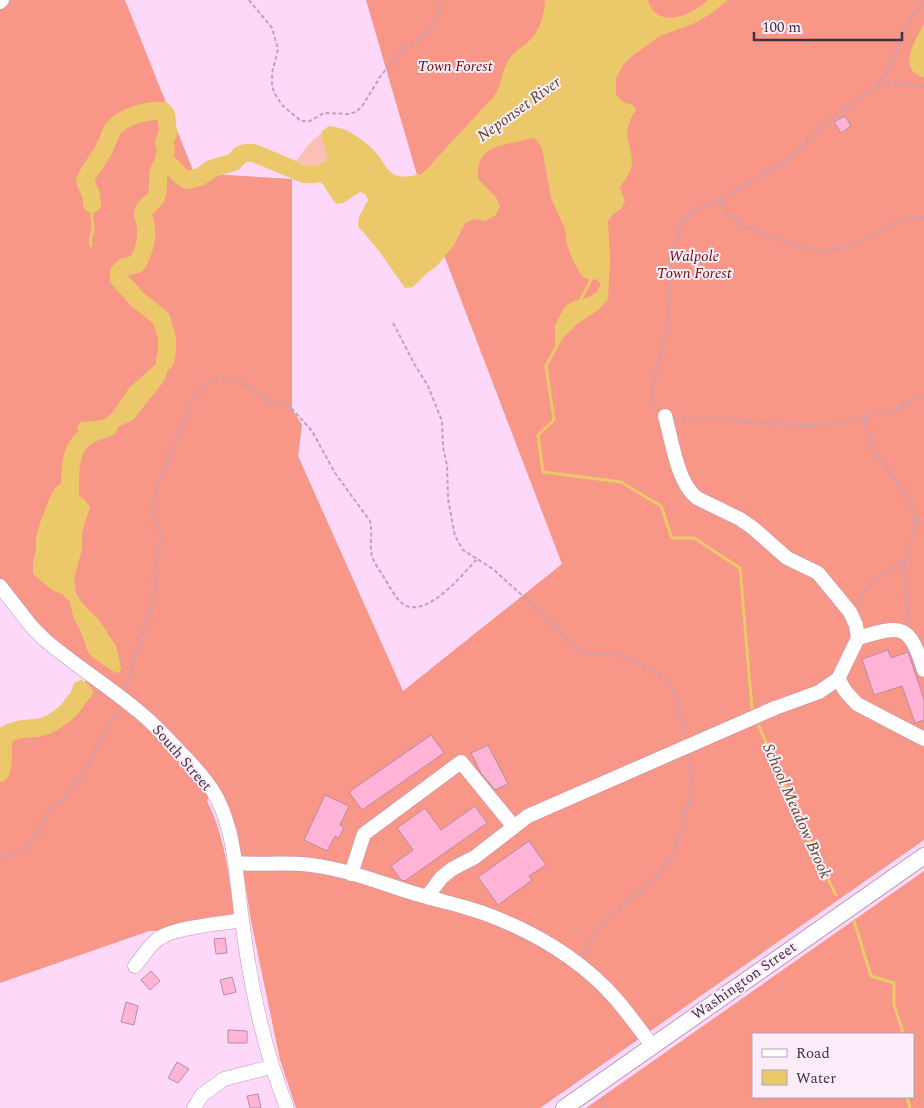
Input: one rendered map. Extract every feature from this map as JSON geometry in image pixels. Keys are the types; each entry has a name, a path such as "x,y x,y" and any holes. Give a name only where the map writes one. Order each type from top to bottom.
{"main road":[{"name":"Washington Street","path":"564,1108 924,856"}],"street":[{"path":"428,897 446,873 475,857 528,816 775,708 820,692 838,679 858,638 856,625 850,612 818,573 786,558 744,522 690,493 681,477 665,416"},
{"name":"South Street","path":"0,586 45,640 145,716 189,761 208,784 218,800 236,863 253,992 271,1067 287,1108"},
{"path":"858,638 896,630 904,632 915,644 924,670"},
{"path":"838,679 857,704 924,739"},
{"path":"351,874 364,834 460,762 514,827"},
{"path":"236,863 311,865 351,874 486,914 520,928 540,939 585,970 614,997 652,1045"},
{"path":"136,966 150,947 165,935 242,920"},
{"path":"194,1108 202,1094 224,1079 271,1067"}],"path":[{"path":"249,0 272,28 278,49 272,74 272,86 275,94 282,105 301,121 310,121 324,113 348,114 356,112 363,105 380,77 400,52 419,40 430,30 442,8 444,0"},
{"path":"924,3 906,27 880,83 825,124 789,160 720,199 689,214 679,230 673,246 668,321 653,385 654,403 661,414 674,419 714,418 793,426 852,421 895,410 924,394"},
{"path":"880,83 924,86"},
{"path":"720,199 724,211 743,225 796,246 820,251 846,248 873,236 903,218 924,217"},
{"path":"393,323 428,386 442,421 443,447 447,465 448,499 455,536 463,550 493,569 575,647 587,654 616,655 637,661 670,682 676,694 685,730 686,748 692,774 690,796 679,834 668,862 652,882 616,912 592,937 586,946 585,970"},
{"path":"0,857 24,850 33,841 51,808 58,800 68,794 79,779 113,717 127,702 126,683 155,594 156,566 162,538 152,513 152,504 158,484 191,403 200,389 207,383 222,378 234,379 249,386 270,402 288,406 312,431 335,473 370,521 372,530 370,549 373,558 394,594 403,604 413,608 429,604 451,587 477,558"},
{"path":"863,418 875,453 909,500 916,520 904,574 910,637"},
{"path":"916,520 924,522"},
{"path":"850,612 875,580 906,559"}],"shaded area":[{"path":"329,126 348,130 327,152 327,160 311,165 295,163 307,146"}],"green space":[{"name":"Walpole Town Forest","path":"2,0 125,0 194,173 292,179 292,409 302,425 298,456 403,691 562,564 429,216 366,0 924,0 924,840 540,1108 296,1108 280,1060 251,921 237,830 229,809 215,783 207,801 214,816 223,847 236,928 149,931 0,983 0,773 3,763 2,750 5,735 12,730 38,728 61,716 90,675 0,586 0,2"},
{"path":"924,871 924,1108 586,1108"}],"water":[{"path":"545,0 648,0 653,10 667,18 684,15 708,0 728,0 709,15 693,24 660,36 632,56 623,65 616,79 616,95 623,102 633,105 636,110 627,131 632,166 620,188 625,201 622,208 612,215 608,221 610,259 608,299 598,310 576,325 555,346 555,325 565,306 574,301 589,297 597,292 601,284 596,279 591,280 583,277 574,263 567,245 565,229 551,198 542,148 537,140 531,138 502,145 487,152 482,158 479,167 478,179 496,197 500,206 496,215 485,221 474,219 465,223 454,245 437,266 413,287 405,288 379,251 358,226 359,217 368,200 365,194 360,192 343,203 336,204 321,182 305,183 294,180 272,162 312,165 327,160 322,131 329,126 343,129 368,144 395,175 402,177 423,173 495,95 509,59 537,31 543,16"},
{"path":"924,24 924,78 916,74 911,68 909,61 913,46"},
{"path":"167,338 173,345 174,354 164,381 133,420 103,434 86,436 79,433 77,427 81,422 104,420 113,412 129,388 155,365"},
{"path":"63,482 75,484 77,494 90,507 82,533 82,549 74,579 76,593 82,603 99,620 116,646 121,668 120,672 116,673 93,658 87,650 73,616 70,602 62,594 52,590 33,574 36,537 40,523 55,488"},
{"path":"81,680 88,684 94,692 78,714 69,722 61,722 55,715 59,708 68,700 74,683"}],"building":[{"path":"845,116 851,126 841,133 834,122"},
{"path":"888,650 891,658 908,652 924,699 924,720 915,723 902,686 874,695 862,659"},
{"path":"431,735 444,753 362,810 349,792"},
{"path":"488,745 508,784 495,790 481,773 471,753"},
{"path":"325,795 349,806 340,825 344,827 339,838 335,836 327,851 304,840"},
{"path":"475,806 487,823 405,881 401,880 391,866 413,850 397,828 425,808 441,830"},
{"path":"529,841 546,865 529,876 532,880 498,905 478,877"},
{"path":"225,938 227,953 216,954 214,939"},
{"path":"151,971 160,981 150,990 141,980"},
{"path":"232,977 236,992 224,995 220,980"},
{"path":"126,1002 138,1006 134,1025 121,1022"},
{"path":"228,1030 247,1031 247,1043 228,1043"},
{"path":"177,1062 189,1069 178,1083 168,1078"},
{"path":"258,1094 261,1108 250,1108 247,1096"}],"waterway":[{"path":"92,204 91,195 85,181 103,151 113,129 122,121 150,111 163,111 166,114 168,133 164,142 166,149 163,164"},
{"name":"Neponset River","path":"165,361 167,338 161,318 138,300 119,279 119,272 124,267 137,264 144,249 146,233 143,212 156,197 160,168 163,164 168,163 187,180 200,177 211,169 234,162 240,155 254,153 292,169"},
{"path":"91,246 90,238 93,229 92,204"},
{"name":"School Meadow Brook","path":"579,303 592,278"},
{"name":"School Meadow Brook","path":"560,340 546,366 554,420 538,435 543,472 621,482 661,506 672,538 694,538 740,568 752,709"},
{"name":"Neponset River","path":"70,506 70,478 75,450 87,436 109,427"},
{"name":"Neponset River","path":"0,773 3,764 5,735 16,730 47,725 63,715 74,702"},
{"name":"School Meadow Brook","path":"759,726 800,823 836,895"},
{"name":"School Meadow Brook","path":"854,921 871,976 894,983 894,1005 902,1033"},
{"name":"School Meadow Brook","path":"907,1098 910,1108"}],"park label":[{"name":"Town Forest","path":"455,66"}]}
